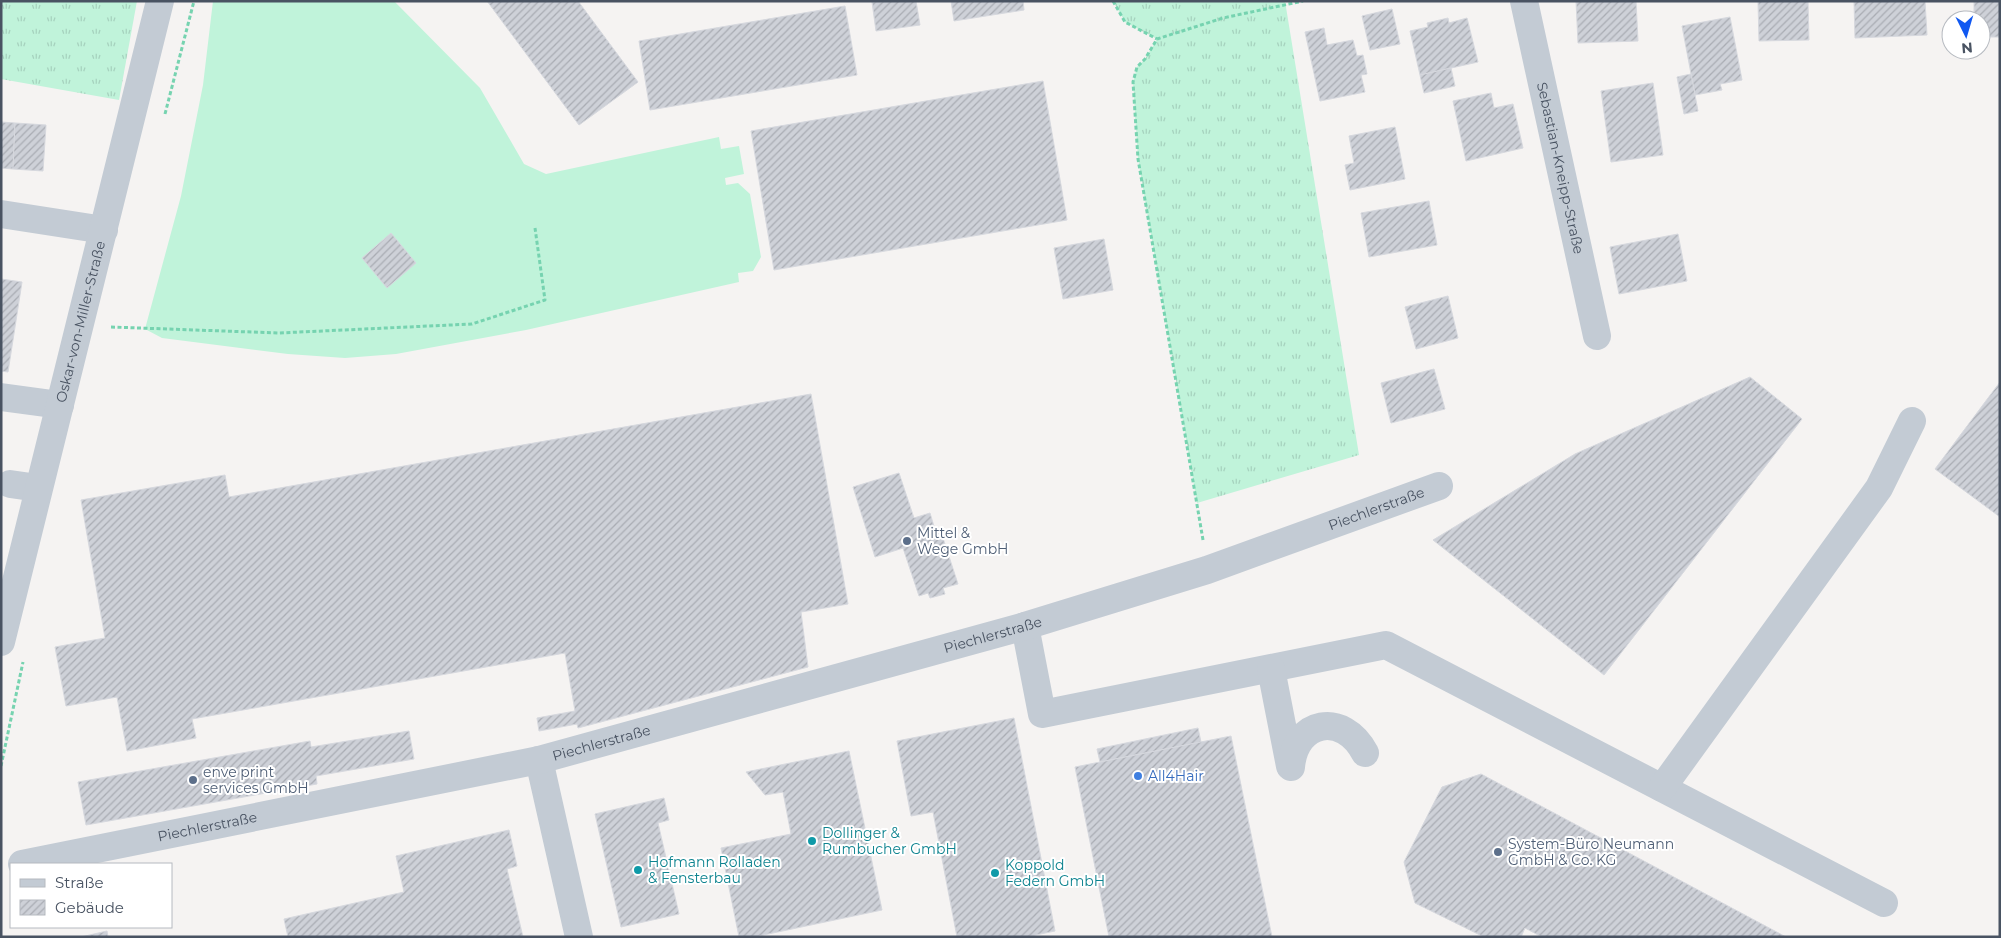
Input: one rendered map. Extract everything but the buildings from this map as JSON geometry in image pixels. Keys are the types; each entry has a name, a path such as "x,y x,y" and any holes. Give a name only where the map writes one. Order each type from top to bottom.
{"street":[{"name":"Oskar-von-Miller-Straße","path":"1,642 10,564 38,488 160,1"},
{"name":"Sebastian-Kneipp-Straße","path":"1524,1 1597,336"},
{"path":"1,214 104,230"},
{"path":"1,397 60,405"},
{"path":"1662,788 1879,488 1912,421"},
{"path":"10,484 38,488"},
{"name":"Piechlerstraße","path":"27,863 539,760 1025,626 1207,570 1439,486"},
{"path":"1025,626 1042,714 1386,645 1884,903"},
{"path":"1271,669 1291,767 1292,755 1297,744 1305,734 1315,728 1334,727 1350,733 1359,742 1365,753"},
{"name":"Piechlerstraße","path":"539,760 579,937"}],"path":[{"path":"1114,1 1125,22 1157,39"},
{"path":"1207,570 1138,159 1133,82 1137,66 1145,59 1157,39 1223,18 1303,1"},
{"path":"111,327 278,333 472,324 545,300 535,228"}],"green space":[{"path":"1,1 137,1 119,100 1,79"},
{"path":"213,1 394,1 480,88 524,164 546,174 719,137 721,149 739,146 744,174 725,178 726,185 738,183 750,194 761,257 753,271 738,273 739,282 526,330 396,354 345,358 288,354 162,338 145,329 181,196 203,85"},
{"path":"1113,1 1285,1 1359,455 1197,503 1138,159 1133,82 1137,67 1145,59 1157,39 1125,22"}],"place":[{"name":"Mittel & Wege GmbH","path":"907,541"},
{"name":"All4Hair","path":"1138,776"},
{"name":"enve print services GmbH","path":"193,780"},
{"name":"Dollinger & Rumbucher GmbH","path":"812,841"},
{"name":"System-Büro Neumann GmbH & Co. KG","path":"1498,852"},
{"name":"Hofmann Rolladen & Fensterbau","path":"638,870"},
{"name":"Koppold Federn GmbH","path":"995,873"}]}
